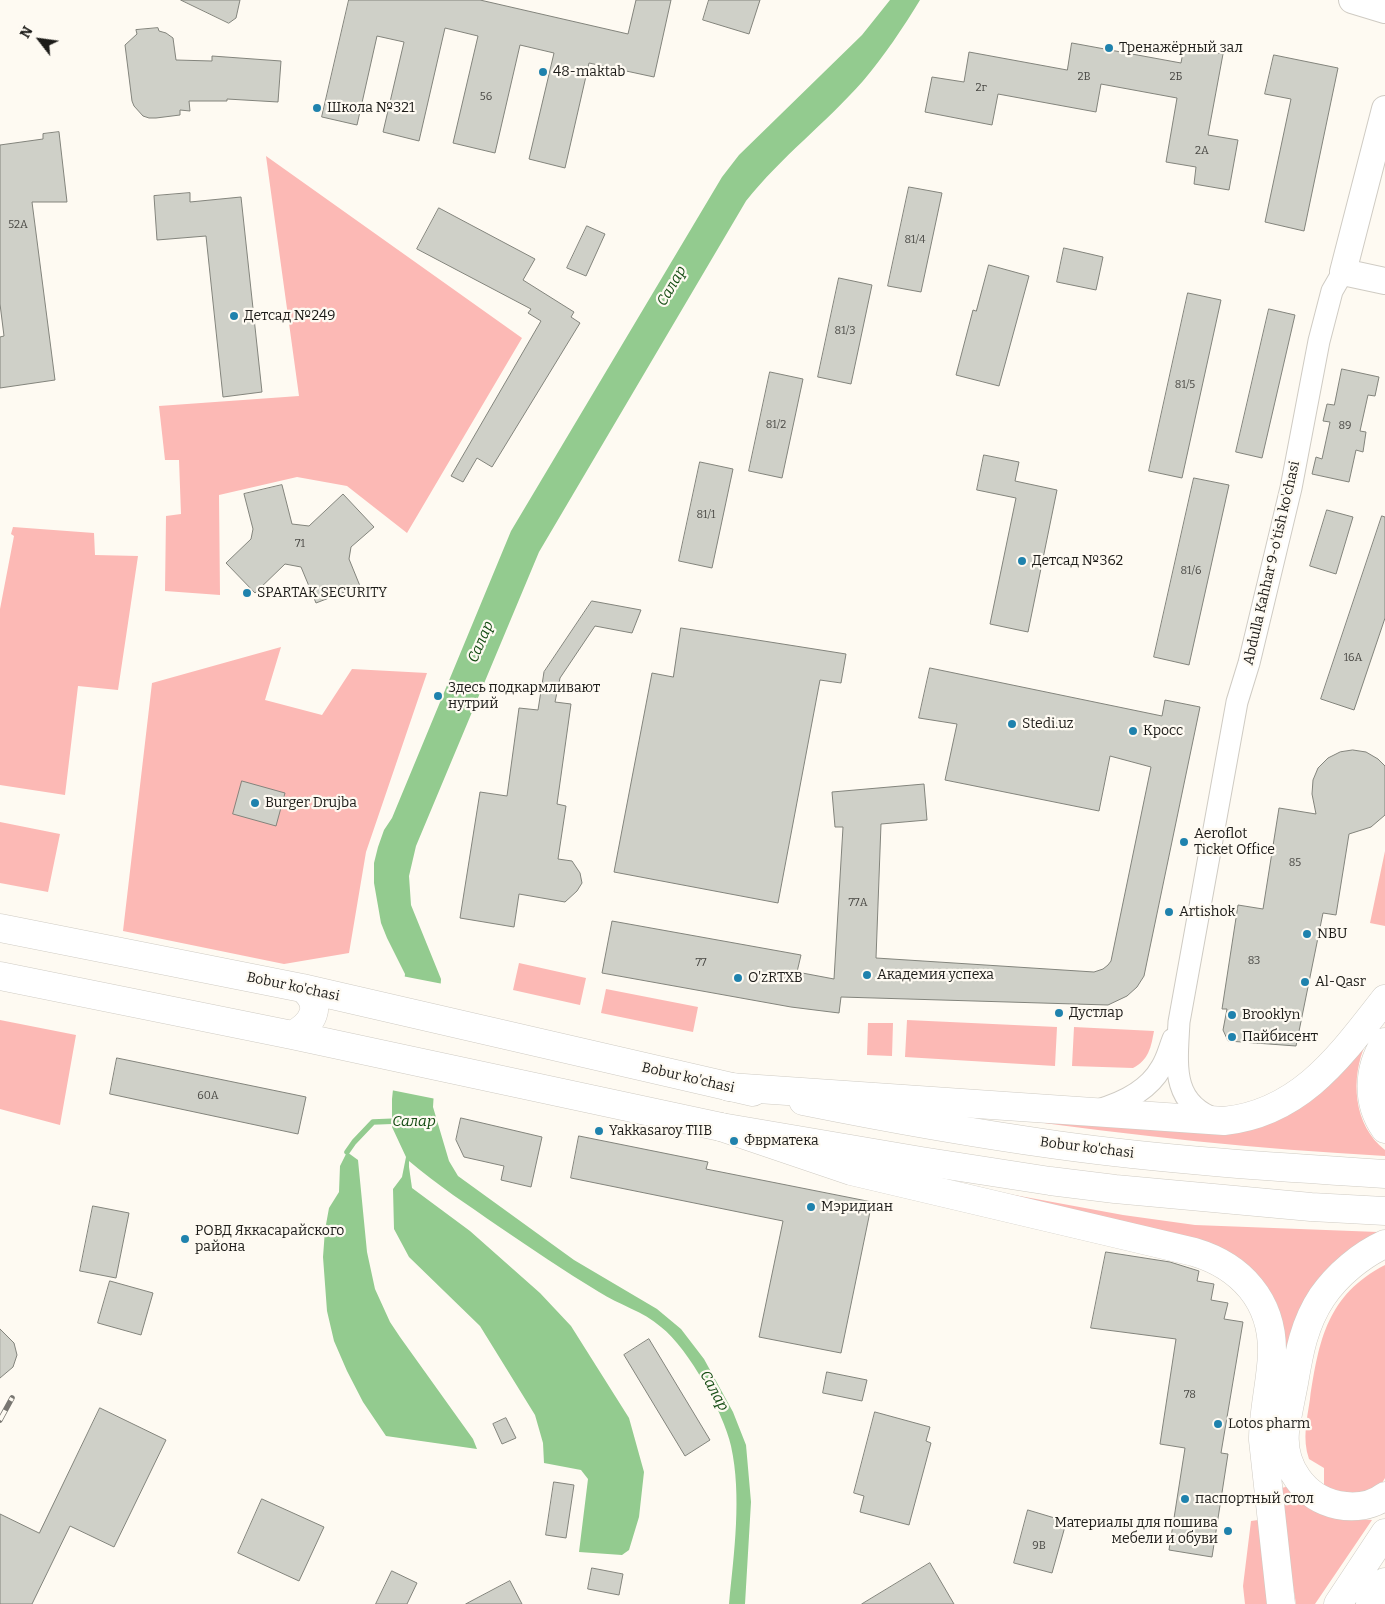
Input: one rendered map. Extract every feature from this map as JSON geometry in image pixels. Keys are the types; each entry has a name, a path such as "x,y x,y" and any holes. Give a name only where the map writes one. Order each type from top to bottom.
{"main road":[{"name":"Bobur ko'chasi","path":"0,928 302,988 729,1087 930,1126 1057,1145 1186,1159 1385,1174"},
{"path":"0,976 292,1035 721,1127 921,1161 1050,1181 1180,1196 1385,1211"},
{"path":"292,1035 305,1027 314,1014 315,1006 312,999 308,992 302,988"},
{"path":"729,1087 1224,1121 1243,1118 1272,1108 1306,1088 1322,1075 1342,1054 1385,999"},
{"path":"1385,1042 1374,1067 1371,1088 1374,1108 1385,1129"},
{"path":"721,1127 851,1171 1194,1252 1224,1264 1237,1273 1250,1286 1260,1301 1268,1319 1271,1336 1272,1353 1263,1440 1281,1604"},
{"path":"1385,1244 1357,1261 1329,1288 1315,1309 1301,1344 1285,1432 1287,1454 1297,1477 1314,1495 1338,1505 1365,1505 1375,1503 1385,1496"},
{"path":"1338,1604 1385,1533"},
{"path":"1370,1604 1385,1582"}],"street":[{"path":"1352,0 1385,10"},
{"name":"Abdulla Kahhar 9-o'tish ko'chasi","path":"1224,1121 1195,1109 1185,1098 1178,1075 1179,1022 1237,702 1249,662 1291,488 1318,341 1332,291 1344,272 1385,109"},
{"path":"1344,272 1385,281"},
{"name":"Abdulla Kahhar 9-o'tish ko'chasi","path":"1092,1112 1122,1102 1137,1093 1150,1081 1161,1068 1179,1022"}],"shaded area":[{"path":"266,156 522,338 407,533 347,486 297,477 219,495 220,595 165,591 166,516 181,514 179,460 165,460 159,406 299,396"},
{"path":"13,527 94,533 95,555 138,556 118,690 78,686 65,795 0,785 0,609 14,536 11,534"},
{"path":"281,647 265,700 322,715 352,669 427,673 366,852 349,953 284,964 123,931 152,683"},
{"path":"0,822 60,834 48,892 0,883"},
{"path":"1385,851 1385,926 1370,923"},
{"path":"519,963 586,978 580,1005 513,990"},
{"path":"606,989 698,1007 693,1032 601,1013"},
{"path":"0,1020 76,1035 60,1125 0,1109"},
{"path":"907,1020 1057,1027 1055,1066 905,1057"},
{"path":"868,1023 893,1023 892,1056 867,1055"},
{"path":"1074,1027 1154,1031 1146,1057 1133,1068 1072,1066"},
{"path":"1366,1043 1358,1071 1358,1100 1366,1128 1374,1140 1385,1150 1385,1156 1196,1141 1008,1118 1288,1115 1311,1100 1331,1083"},
{"path":"998,1192 1123,1215 1195,1225 1378,1233 1282,1386 1283,1324 1277,1304 1266,1286 1219,1247 1207,1242 1040,1204"},
{"path":"1385,1265 1385,1478 1382,1483 1370,1492 1339,1494 1324,1488 1324,1468 1309,1459 1307,1451 1305,1436 1317,1357 1329,1321 1338,1305 1350,1290 1365,1277"},
{"path":"1290,1486 1360,1519 1372,1520 1315,1604 1296,1604 1277,1489"},
{"path":"1258,1520 1271,1604 1245,1604 1243,1586 1251,1521"}],"water":[{"name":"Салар","path":"890,0 920,0 893,42 863,81 774,169 746,201 539,552 416,846 409,876 411,905 441,979 433,1107 449,1161 458,1176 574,1260 657,1309 681,1329 704,1359 733,1412 746,1445 751,1502 745,1604 729,1604 737,1505 731,1446 721,1416 704,1382 672,1337 654,1321 607,1297 535,1251 453,1195 409,1161 412,1188 470,1231 540,1293 571,1326 629,1418 644,1472 639,1517 629,1550 622,1555 579,1552 588,1479 581,1470 544,1463 543,1443 535,1415 480,1326 409,1257 394,1229 393,1189 402,1177 406,1157 392,1127 392,1099 405,974 381,923 374,883 374,863 384,830 392,818 511,531 722,177 739,155 862,35"},
{"path":"347,1152 358,1160 367,1252 375,1289 390,1322 473,1439 477,1449 386,1436 363,1402 347,1371 334,1341 327,1311 323,1257 329,1208 339,1192 340,1166"}],"pier":[{"path":"402,976 443,984 436,1099 391,1090"}],"building":[{"path":"181,0 240,0 236,18 229,23"},
{"path":"349,0 480,0 628,34 636,0 671,0 654,77 589,63 565,168 529,159 554,53 520,45 495,153 453,143 478,36 445,28 419,141 383,132 404,42 377,36 357,125 322,117"},
{"path":"709,0 760,0 749,34 703,20"},
{"path":"158,28 159,31 173,38 176,60 212,61 212,56 281,61 278,102 227,99 227,101 189,101 190,111 180,110 180,115 156,118 143,116 132,101 125,45 137,34 136,30"},
{"path":"1072,43 1181,63 1184,47 1223,54 1208,135 1238,140 1229,190 1194,184 1196,167 1166,162 1177,98 1101,84 1096,112 998,94 992,125 925,112 932,77 964,82 969,52 1067,70"},
{"path":"1274,55 1338,68 1304,231 1265,222 1291,99 1265,94"},
{"path":"59,132 67,202 32,202 55,380 0,388 0,337 4,336 0,304 0,145 43,139 43,134"},
{"path":"909,187 942,193 921,292 888,286"},
{"name":"Детсад №249","path":"190,193 190,202 241,197 262,392 223,397 206,236 157,240 154,196"},
{"path":"439,208 535,259 523,280 574,312 571,317 580,323 492,467 477,458 463,482 451,476 541,321 528,313 531,309 417,249"},
{"path":"587,226 605,234 586,276 567,268"},
{"path":"1064,248 1103,257 1096,290 1057,282"},
{"path":"989,265 1029,276 999,386 956,375 973,310 976,311"},
{"path":"839,278 872,285 851,384 818,377"},
{"path":"1188,293 1221,300 1182,478 1149,471"},
{"path":"1269,309 1295,315 1262,458 1236,452"},
{"path":"1342,369 1379,377 1375,396 1368,395 1360,431 1366,432 1363,452 1356,450 1349,482 1312,474 1316,457 1322,459 1330,422 1323,421 1327,404 1334,405"},
{"path":"770,372 803,379 782,478 749,471"},
{"name":"Детсад №362","path":"984,455 1019,462 1015,481 1057,490 1028,632 990,624 1016,498 977,490"},
{"path":"700,462 733,469 712,568 679,561"},
{"path":"1194,478 1229,485 1189,665 1154,657"},
{"path":"282,485 292,524 309,526 343,494 374,527 351,547 349,559 360,586 316,603 301,567 285,564 255,593 226,563 251,539 253,529 244,494"},
{"path":"1327,510 1353,517 1336,574 1310,566"},
{"path":"1382,516 1385,517 1385,618 1354,710 1321,699"},
{"path":"592,601 641,610 632,633 595,626 560,678 555,702 571,704 557,804 566,806 558,859 572,861 580,873 582,883 577,891 565,902 519,894 514,927 460,918 480,792 507,796 519,708 538,710 544,672"},
{"path":"681,628 846,654 841,683 820,680 778,903 614,872 652,673 673,677"},
{"path":"930,668 1162,716 1165,700 1200,707 1144,976 1137,987 1127,996 1108,1005 841,997 839,1013 791,1007 602,973 612,921 801,955 797,972 834,979 843,827 835,827 832,792 924,784 927,820 881,824 876,958 1094,972 1108,965 1111,961 1151,767 1110,756 1099,811 945,780 957,724 919,718"},
{"path":"1353,750 1366,752 1385,766 1385,815 1371,827 1349,834 1336,915 1323,913 1296,1046 1228,1041 1223,1030 1227,1009 1222,1009 1238,905 1263,909 1279,808 1316,814 1312,794 1313,780 1318,768 1328,758 1340,752"},
{"path":"242,781 285,793 276,826 233,814"},
{"path":"117,1058 306,1097 298,1134 110,1094"},
{"path":"461,1118 542,1137 531,1187 501,1180 504,1166 464,1157 456,1140"},
{"path":"579,1136 708,1162 706,1169 872,1202 841,1353 759,1337 783,1221 571,1178"},
{"path":"93,1206 129,1213 116,1278 80,1271"},
{"path":"1106,1252 1170,1262 1199,1271 1197,1281 1214,1284 1211,1300 1228,1303 1224,1319 1243,1322 1221,1453 1228,1454 1212,1557 1169,1550 1185,1448 1160,1444 1176,1339 1091,1328"},
{"path":"110,1281 153,1293 141,1335 98,1323"},
{"path":"0,1329 14,1343 17,1355 13,1367 0,1378"},
{"path":"649,1339 710,1440 685,1456 624,1355"},
{"path":"827,1372 867,1380 862,1401 823,1393"},
{"path":"100,1408 166,1440 114,1547 70,1526 32,1604 0,1604 0,1514 39,1533"},
{"path":"875,1412 930,1427 926,1441 931,1443 909,1525 860,1512 864,1496 854,1493"},
{"path":"506,1418 516,1438 502,1444 493,1424"},
{"path":"554,1482 574,1485 566,1538 546,1535"},
{"path":"262,1499 324,1527 299,1581 238,1553"},
{"path":"1028,1510 1058,1519 1064,1524 1052,1573 1014,1563"},
{"path":"930,1563 954,1604 862,1604"},
{"path":"592,1568 623,1574 619,1595 588,1589"},
{"path":"392,1571 417,1583 407,1604 376,1604"},
{"path":"510,1581 522,1604 466,1604"}],"waterway":[{"path":"347,1152 373,1122 398,1121"}],"railway":[{"path":"0,1420 12,1398"}],"place":[{"name":"Тренажёрный зал","path":"1109,48"},
{"name":"48-maktab","path":"543,72"},
{"name":"Школа №321","path":"317,108"},
{"name":"Детсад №249","path":"234,316"},
{"name":"Детсад №362","path":"1022,561"},
{"name":"SPARTAK SECURITY","path":"247,593"},
{"name":"Здесь подкармливают нутрий","path":"438,696"},
{"name":"Stedi.uz","path":"1012,724"},
{"name":"Кросс","path":"1133,731"},
{"name":"Burger Drujba","path":"255,803"},
{"name":"Aeroflot Ticket Office","path":"1184,842"},
{"name":"Artishok","path":"1169,912"},
{"name":"NBU","path":"1307,934"},
{"name":"Академия успеха","path":"867,975"},
{"name":"O'zRTXB","path":"738,978"},
{"name":"Al-Qasr","path":"1305,982"},
{"name":"Дустлар","path":"1059,1013"},
{"name":"Brooklyn","path":"1232,1015"},
{"name":"Пайбисент","path":"1232,1037"},
{"name":"Yakkasaroy TIIB","path":"599,1131"},
{"name":"Фврматека","path":"734,1141"},
{"name":"Мэридиан","path":"811,1207"},
{"name":"РОВД Яккасарайского района","path":"185,1239"},
{"name":"Lotos pharm","path":"1218,1424"},
{"name":"паспортный стол","path":"1185,1499"},
{"name":"Материалы для пошива мебели и обуви","path":"1228,1531"}]}
